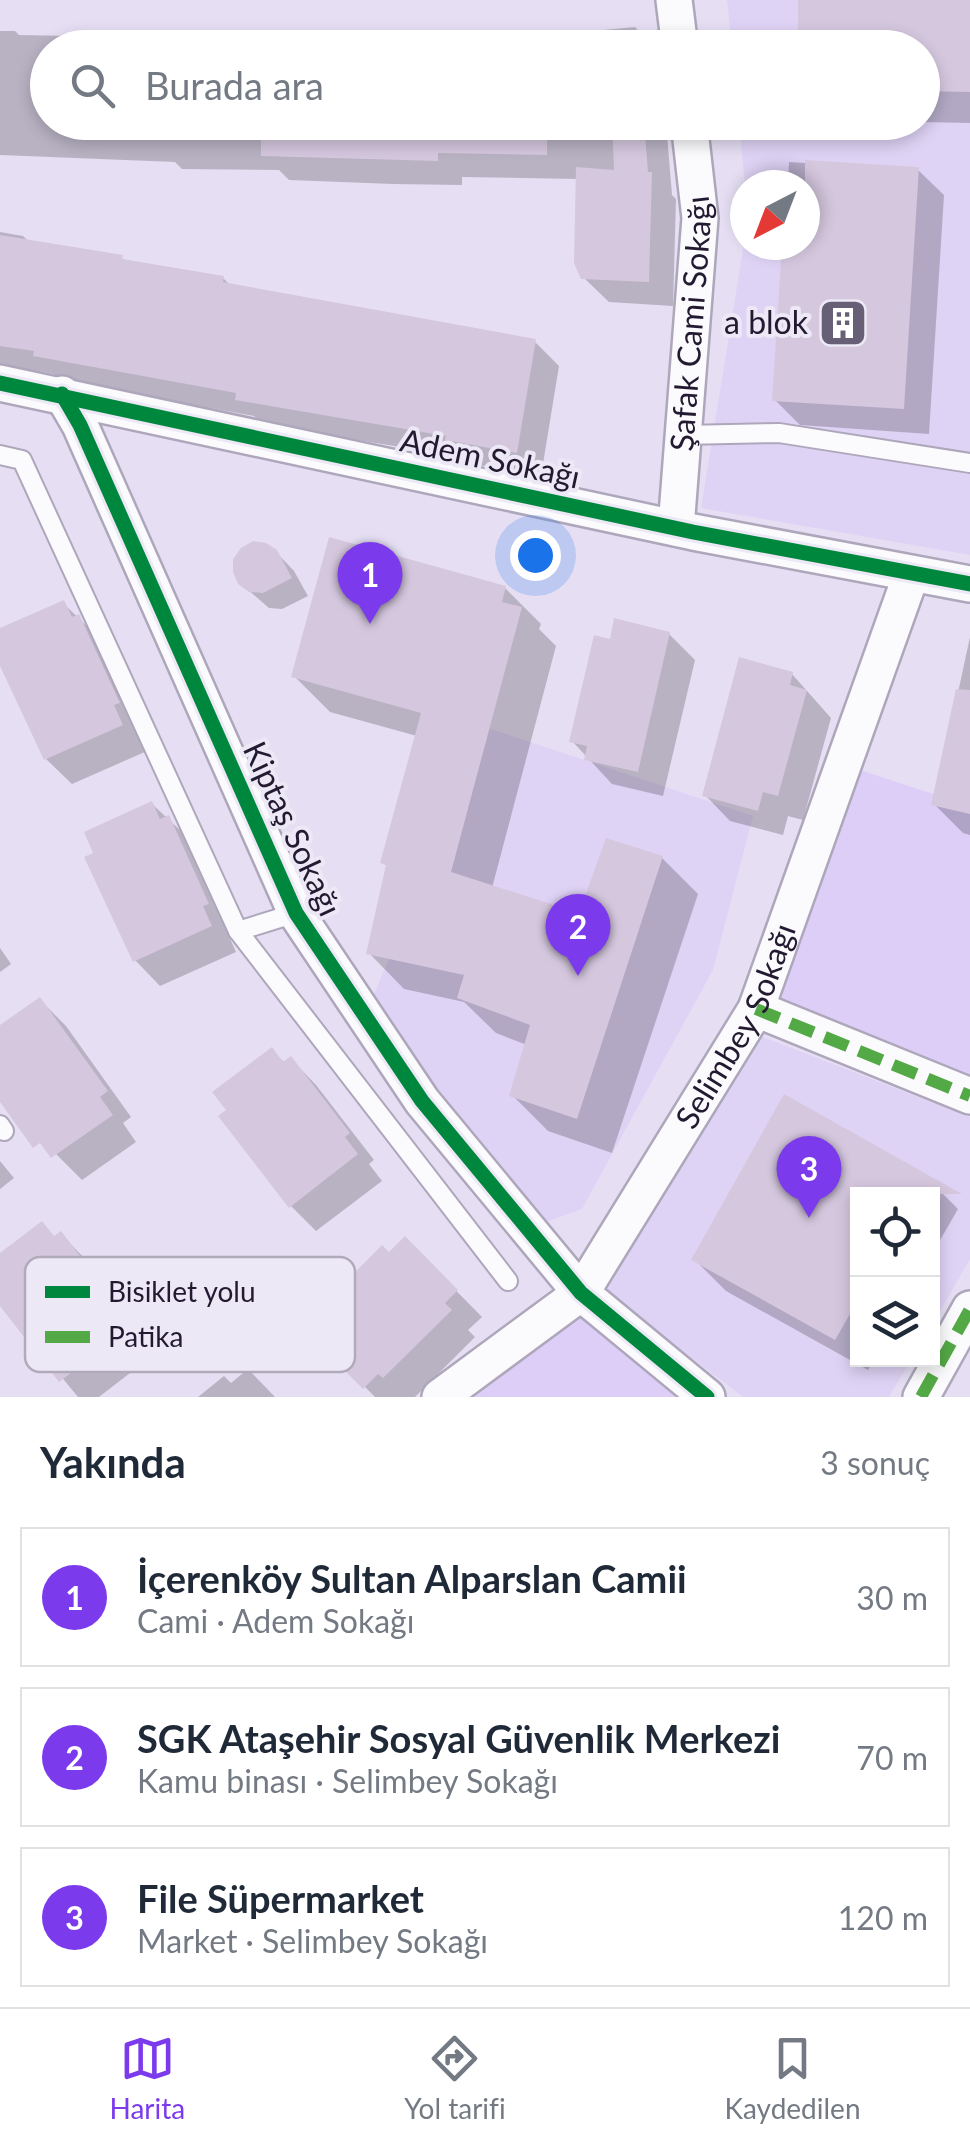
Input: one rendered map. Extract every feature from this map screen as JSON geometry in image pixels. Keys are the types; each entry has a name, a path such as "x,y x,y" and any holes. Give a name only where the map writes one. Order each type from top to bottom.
{"street":[{"path":"674,0 678,30"},
{"name":"Şafak Cami Sokağı","path":"676,528 700,218 691,140"},
{"name":"Adem Sokağı","path":"0,382 676,528 970,584"},
{"name":"Kiptaş Sokağı","path":"62,394 80,425 296,913 422,1101 581,1293 707,1397"},
{"name":"Selimbey Sokağı","path":"440,1397 581,1293 756,1009 911,575"},
{"path":"756,1009 970,1096"},
{"path":"920,1397 970,1309"}],"lane":[{"path":"683,435 778,433 970,463"},
{"path":"0,455 22,460 238,931 508,1281"},
{"path":"238,931 296,913"}],"shaded area":[{"path":"727,0 970,0 970,555 701,508 741,260 820,260 820,170 744,170 741,140 940,140 940,30 730,30"},
{"path":"485,727 753,816 713,970 582,1209 543,1223 370,1004"},
{"path":"857,769 970,806 970,1076 780,1002"},
{"path":"761,1036 970,1117 970,1259 940,1311 940,1187 850,1187 850,1367 907,1367 889,1397 743,1397 602,1289"},
{"path":"569,1303 685,1397 463,1397"}],"building":[{"path":"798,0 970,0 970,92 940,91 940,30 798,30"},
{"path":"261,140 547,140 547,155 438,153 438,161 261,156"},
{"path":"613,140 645,140 648,172 652,172 649,282 581,279 574,263 576,167 614,170"},
{"name":"a blok","path":"805,160 919,167 904,409 772,401 781,260 820,260 820,170 805,170"},
{"path":"0,235 123,255 122,259 224,276 223,282 536,339 517,453 445,440 446,436 235,400 236,393 33,356 34,351 0,346"},
{"path":"329,537 506,586 502,602 522,607 451,872 579,913 606,838 663,856 577,1119 509,1096 530,1025 457,998 464,975 366,954 386,865 380,863 421,713 291,677"},
{"path":"253,541 277,550 292,578 263,593 249,592 238,584 233,559"},
{"path":"64,600 72,617 79,614 120,703 114,705 123,725 44,760 0,666 0,628"},
{"path":"614,618 670,632 638,772 584,760 587,746 569,742 594,635 610,639"},
{"path":"739,657 793,672 790,685 807,690 778,796 763,792 758,811 702,796"},
{"path":"956,689 970,690 970,814 931,805"},
{"path":"152,801 160,819 169,815 209,904 203,906 212,926 133,962 84,857 93,853 84,832"},
{"path":"40,997 108,1091 100,1097 113,1115 51,1158 40,1143 33,1148 0,1102 0,1025"},
{"path":"272,1047 283,1062 291,1056 350,1133 345,1137 358,1154 289,1208 218,1116 226,1110 212,1092"},
{"path":"784,1094 962,1194 940,1194 940,1187 850,1187 850,1314 835,1340 691,1260"},
{"path":"42,1221 54,1236 61,1231 81,1257 25,1257 25,1338 0,1306 0,1253"},
{"path":"405,1236 458,1290 445,1303 452,1310 383,1378 378,1374 363,1389 346,1372 355,1372 355,1272 382,1245 389,1252"},
{"path":"51,1372 72,1372 59,1382"}],"marked path":[{"path":"756,1009 970,1096"},
{"path":"921,1397 970,1309"}],"cycle path":[{"path":"0,383 693,532 970,584"},
{"path":"62,394 80,425 296,913 422,1101 581,1293 707,1397"}],"place":[{"name":"a blok","path":"843,323"},
{"name":"İçerenköy Sultan Alparslan Camii","path":"370,624"},
{"name":"SGK Ataşehir Sosyal Güvenlik Merkezi","path":"578,976"},
{"name":"File Süpermarket","path":"809,1218"}]}
